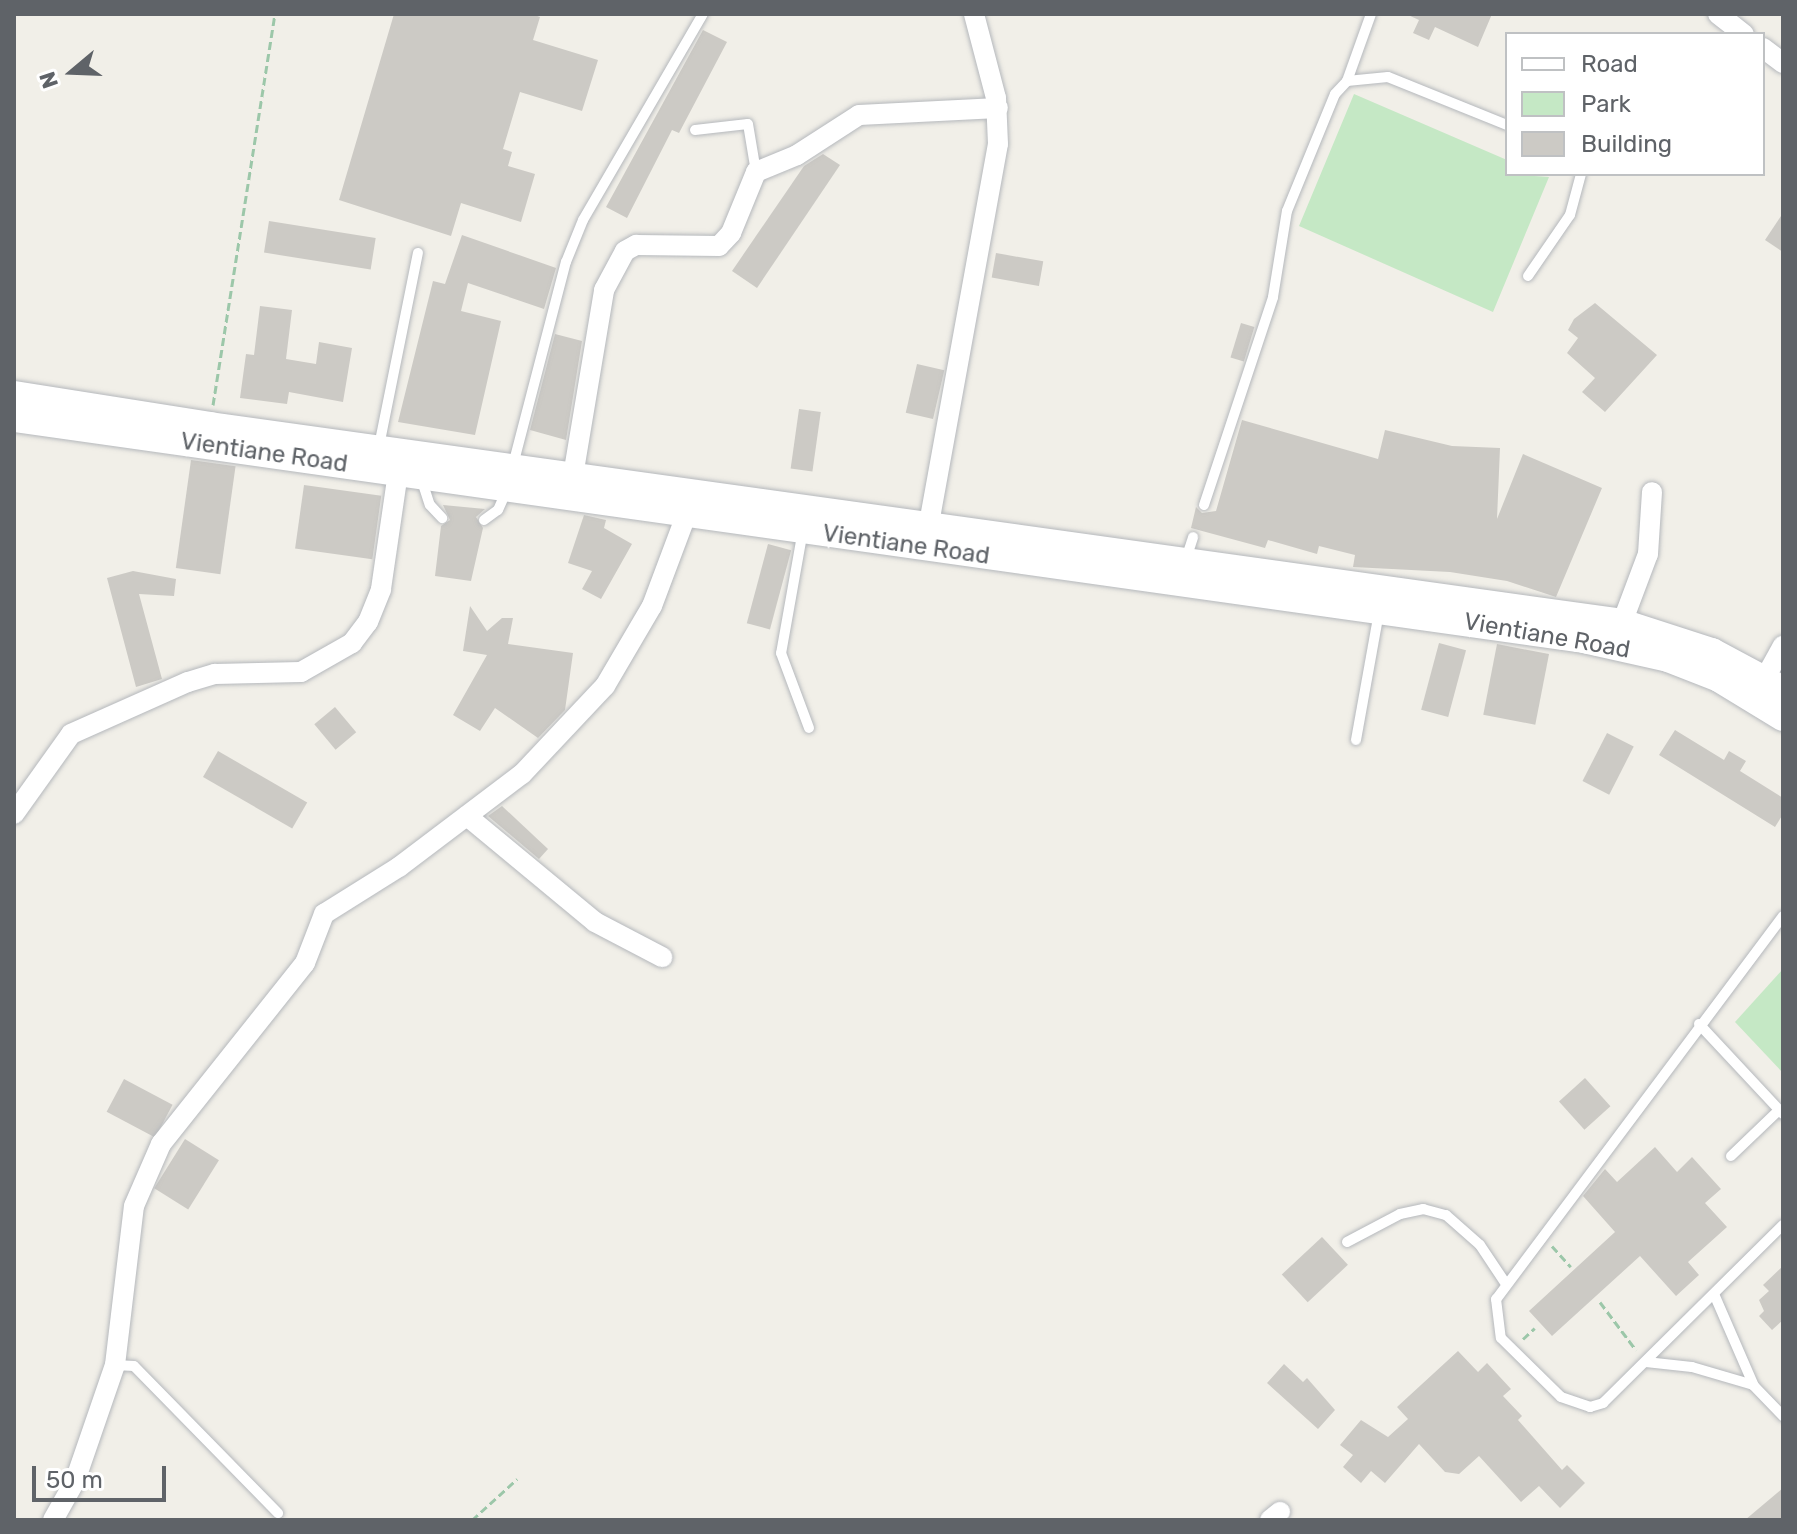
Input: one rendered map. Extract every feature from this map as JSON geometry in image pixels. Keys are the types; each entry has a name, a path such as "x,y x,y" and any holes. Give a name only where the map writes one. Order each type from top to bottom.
{"main road":[{"path":"14,395 210,426 379,448 510,478 573,476 926,536 1189,549 1622,623 1712,652 1774,684"},
{"name":"Vientiane Road","path":"14,418 409,475 510,478 687,513 803,530 926,536 1379,610 1584,639 1668,658 1719,678 1783,717"}],"street":[{"path":"926,536 998,144 998,108 974,14"},
{"path":"1718,14 1741,32"},
{"path":"1765,50 1783,63"},
{"path":"573,476 604,290 615,264 636,245 709,248 726,242 756,172 797,155 859,115 998,108"},
{"path":"14,814 71,734 188,682 215,674 301,672 352,643 368,622 381,589 409,475"},
{"path":"1622,623 1648,554 1652,492"},
{"path":"53,1520 75,1481 115,1365 134,1206 161,1144 305,963 324,914 467,816 522,774 605,686 652,606 687,513"},
{"path":"1774,684 1783,646"},
{"path":"467,816 595,922 662,957"}],"lane":[{"path":"484,520 498,510 510,478 566,262 583,220 703,14"},
{"path":"1204,505 1273,297 1287,211 1335,94 1347,81 1371,14"},
{"path":"1347,81 1388,77 1505,124"},
{"path":"695,130 748,124 756,172"},
{"path":"1528,276 1570,215 1580,176"},
{"path":"379,448 418,253"},
{"path":"409,475 442,518"},
{"path":"803,530 781,653 809,728"},
{"path":"1356,740 1379,610"},
{"path":"1783,916 1506,1284 1496,1299 1501,1338 1561,1397 1590,1407 1603,1403 1783,1225"},
{"path":"1699,1024 1781,1112 1731,1156"},
{"path":"1347,1242 1400,1214 1423,1209 1446,1215 1480,1245 1506,1284"},
{"path":"1714,1294 1754,1386 1783,1416"},
{"path":"1646,1362 1692,1367 1754,1386"},
{"path":"115,1365 134,1366 278,1513"}],"path":[{"path":"210,426 275,14"},
{"path":"1542,1237 1571,1267"},
{"path":"1600,1302 1646,1362"},
{"path":"472,1520 517,1479"}],"green space":[{"path":"1354,94 1505,159 1505,176 1549,177 1493,312 1299,226"},
{"path":"1783,969 1783,1073 1735,1022"}],"building":[{"path":"394,14 532,14 540,17 533,40 598,60 582,111 520,92 503,149 512,152 508,166 535,174 521,222 461,203 451,236 339,200"},
{"path":"1406,14 1492,14 1478,47 1435,27 1429,40 1413,33 1419,20"},
{"path":"703,30 727,42 679,133 672,130 627,218 606,207"},
{"path":"823,154 840,165 757,288 732,271 804,166"},
{"path":"1783,213 1783,252 1765,240"},
{"path":"269,221 376,238 371,270 264,253"},
{"path":"462,235 556,268 544,309 468,283 461,311 501,321 475,435 398,422 433,281 445,284"},
{"path":"996,253 1043,261 1039,286 992,278"},
{"path":"1595,303 1657,355 1605,412 1582,392 1595,378 1567,353 1578,338 1568,330 1574,319"},
{"path":"260,306 292,310 286,359 316,364 319,342 352,348 343,402 289,392 287,404 240,398 246,354 254,355"},
{"path":"1241,323 1254,327 1244,362 1230,357"},
{"path":"555,334 582,341 566,440 530,430"},
{"path":"917,364 944,370 933,419 906,413"},
{"path":"799,409 821,412 812,471 791,468"},
{"path":"1242,420 1378,459 1385,430 1452,446 1500,448 1497,519 1523,454 1602,488 1556,597 1507,581 1450,572 1353,567 1355,555 1319,546 1317,554 1268,540 1265,548 1191,528 1196,507 1202,513 1216,511"},
{"path":"191,460 236,466 220,574 176,568"},
{"path":"304,485 381,496 372,559 295,548"},
{"path":"443,505 485,509 476,517 483,528 471,581 435,576 441,526 450,520"},
{"path":"584,515 606,520 604,528 632,544 601,599 582,589 592,571 568,563"},
{"path":"768,544 791,550 770,629 747,623"},
{"path":"133,571 176,579 174,596 139,594 162,679 136,687 107,578"},
{"path":"470,606 487,631 502,618 513,618 508,644 573,653 565,710 538,738 495,708 480,731 453,715 487,655 463,651"},
{"path":"1439,643 1466,650 1448,717 1421,710"},
{"path":"1497,644 1549,654 1535,725 1483,715"},
{"path":"335,707 356,732 336,750 314,724"},
{"path":"1675,730 1724,760 1729,751 1746,761 1740,771 1783,798 1783,814 1775,827 1659,755"},
{"path":"1607,733 1634,747 1609,795 1582,781"},
{"path":"218,751 307,802 292,828 203,777"},
{"path":"502,806 548,849 539,859 488,816"},
{"path":"1585,1078 1610,1106 1584,1130 1559,1101"},
{"path":"124,1079 173,1105 155,1137 107,1112"},
{"path":"185,1139 219,1160 188,1209 154,1188"},
{"path":"1655,1147 1677,1172 1692,1157 1721,1189 1705,1203 1727,1227 1688,1262 1699,1275 1676,1296 1640,1256 1552,1336 1529,1311 1615,1232 1583,1196 1605,1169 1617,1182"},
{"path":"1322,1237 1348,1265 1308,1302 1282,1275"},
{"path":"1783,1266 1783,1320 1772,1330 1759,1316 1764,1311 1759,1300 1769,1291 1763,1285"},
{"path":"1458,1351 1478,1372 1487,1363 1511,1389 1503,1396 1522,1416 1518,1420 1562,1470 1567,1465 1585,1483 1560,1508 1539,1486 1521,1502 1479,1456 1459,1474 1445,1472 1419,1444 1385,1483 1371,1471 1361,1483 1343,1467 1353,1455 1340,1445 1361,1420 1388,1437 1408,1419 1397,1407"},
{"path":"1284,1364 1303,1382 1307,1378 1335,1410 1318,1429 1267,1383"},
{"path":"1783,1488 1783,1520 1745,1520"}]}
